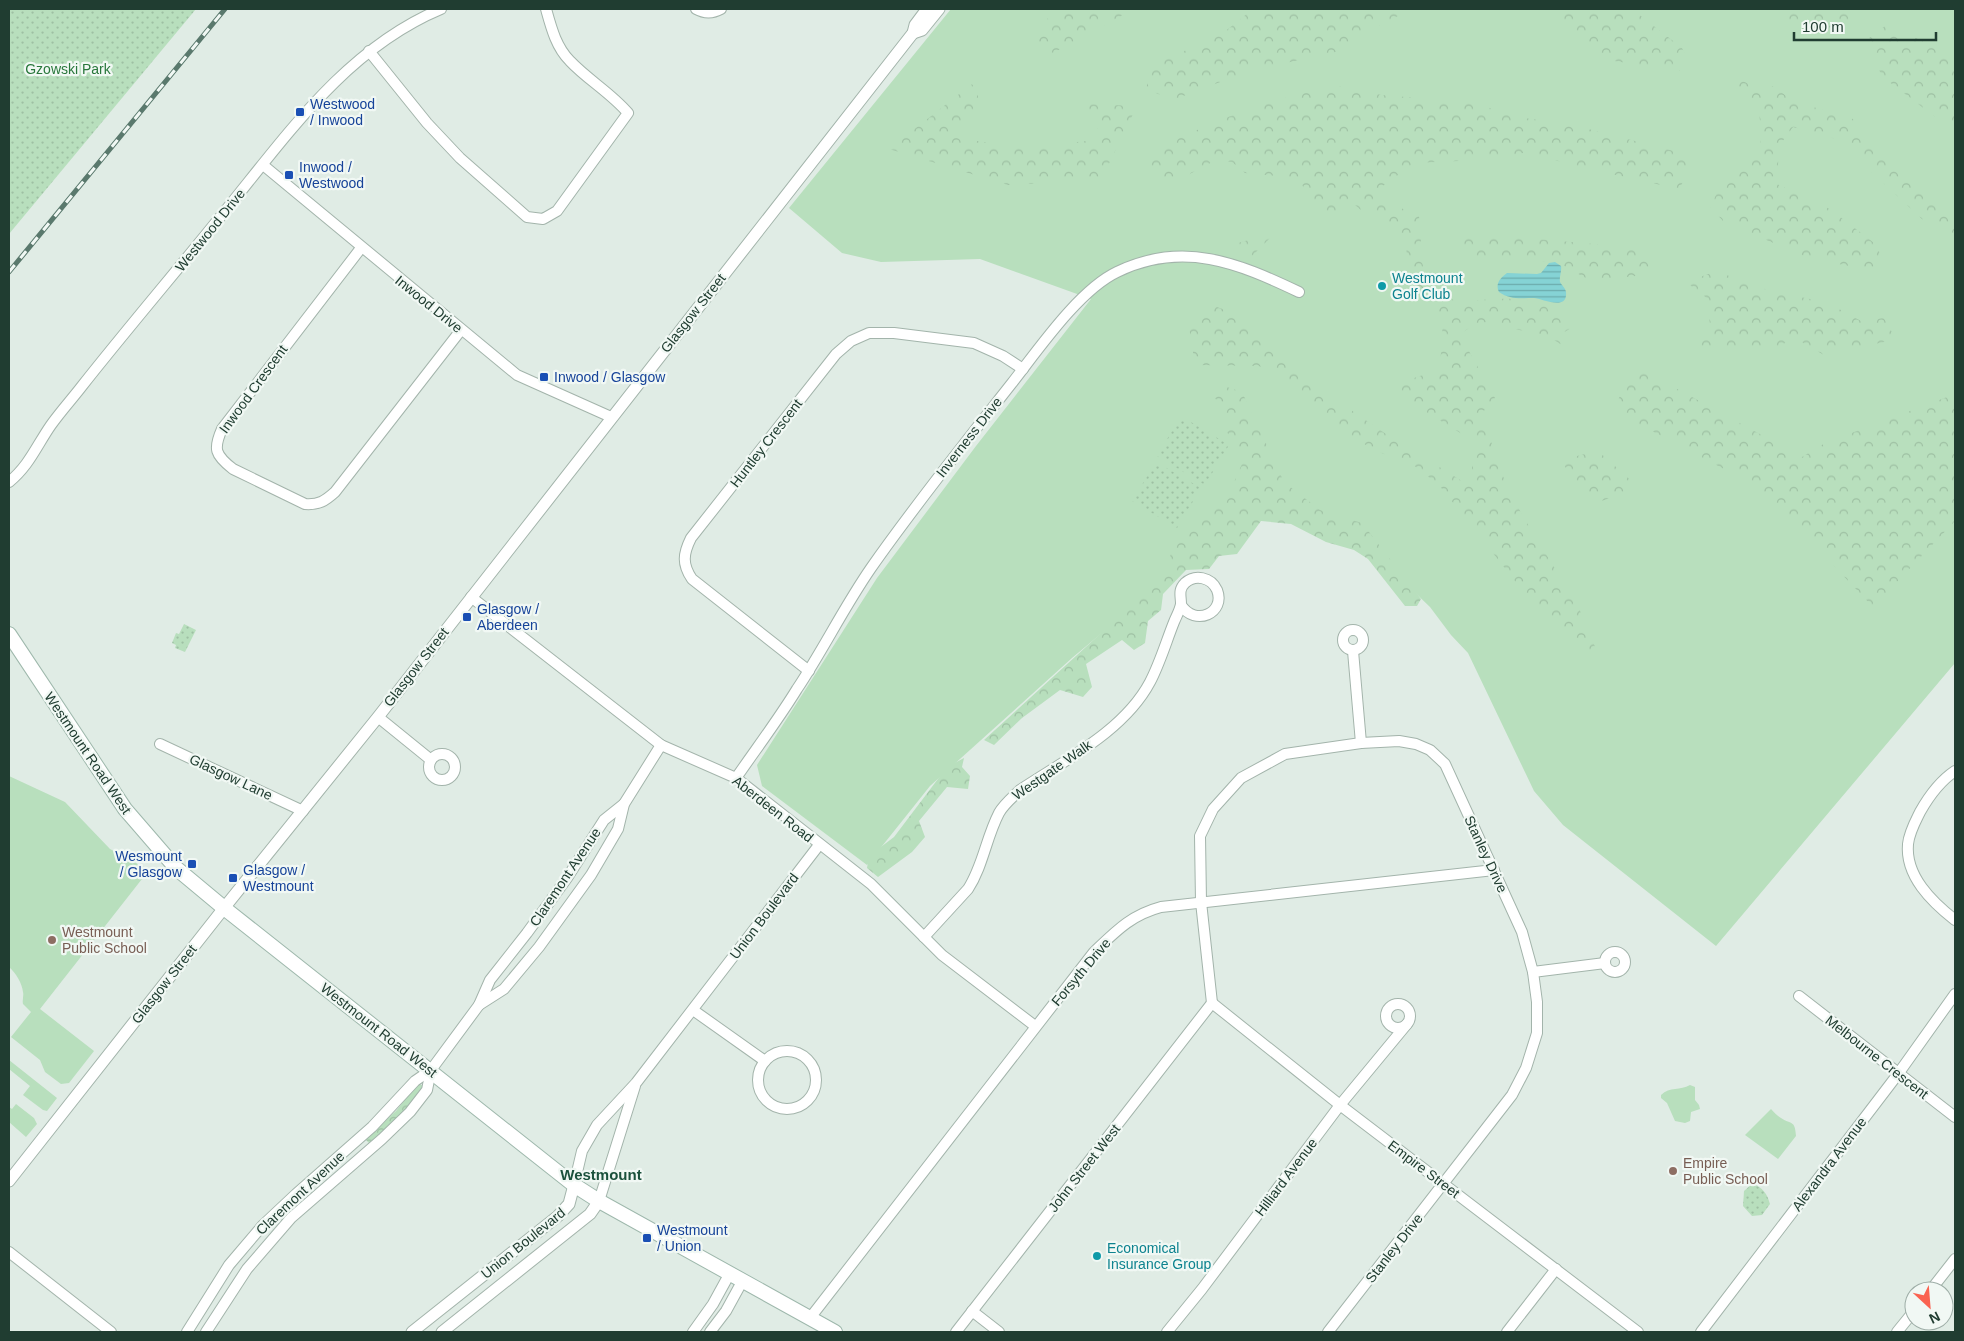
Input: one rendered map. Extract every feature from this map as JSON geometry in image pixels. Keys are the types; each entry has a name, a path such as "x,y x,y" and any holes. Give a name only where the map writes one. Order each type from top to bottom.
{"main road":[{"name":"Westmount Road West","path":"9,634 125,809 176,868 574,1185 599,1201 835,1332"}],"street":[{"name":"Westwood Drive","path":"9,482 21,472 51,425 318,98 369,51 423,16 441,9"},
{"path":"369,51 427,123 460,158 527,217 543,219 556,211 628,113 619,102 569,61 556,41 546,9"},
{"path":"696,9 704,13 712,13 721,9"},
{"name":"Glasgow Street","path":"9,1181 472,597 611,416 913,33 915,24 927,9"},
{"name":"Glasgow Street","path":"913,33 922,30 939,9"},
{"name":"Inwood Drive","path":"263,166 517,375 611,416"},
{"name":"Inwood Crescent","path":"361,248 222,429 216,447 217,453 233,469 305,504 313,505 324,502 335,492 461,330"},
{"name":"Inverness Drive","path":"736,778 809,671 875,563 923,496 1079,301 1096,286 1118,272 1139,264 1160,258 1188,256 1209,258 1258,272 1299,292"},
{"name":"Huntley Crescent","path":"809,671 692,579 684,563 684,551 691,538 836,354 851,341 869,334 894,333 974,343 1003,356 1023,369"},
{"name":"Aberdeen Road","path":"472,597 661,745 736,778 871,884 942,955 1036,1026"},
{"name":"Westgate Walk","path":"924,937 974,880 1000,812 1009,800 1020,790 1105,733 1123,718 1138,701 1151,680 1181,605"},
{"path":"1353,650 1361,742"},
{"path":"378,717 431,760"},
{"name":"Stanley Drive","path":"1212,1003 1201,902 1200,836 1213,809 1241,778 1285,754 1361,742 1399,741 1416,744 1430,750 1445,764 1522,932 1533,972 1537,1002 1537,1033 1526,1068 1512,1095 1328,1332"},
{"name":"Glasgow Lane","path":"160,744 303,810"},
{"name":"Claremont Avenue","path":"479,1005 504,988 540,947 592,875 618,829 624,804 661,745"},
{"path":"1955,771 1946,777 1924,805 1908,844 1909,860 1914,874 1922,887 1937,905 1955,920"},
{"name":"Claremont Avenue","path":"187,1332 229,1265 263,1225 303,1187 372,1128 415,1081 431,1070 479,1005 490,980 567,878 604,820 624,804"},
{"name":"Union Boulevard","path":"412,1332 558,1216 569,1204 582,1151 597,1125 636,1083 819,845"},
{"name":"Forsyth Drive","path":"810,1318 1094,952 1123,924 1145,911 1160,907 1494,870"},
{"path":"1533,972 1605,963"},
{"name":"Alexandra Avenue","path":"1701,1332 1898,1074 1955,994"},
{"name":"Melbourne Crescent","path":"1799,996 1955,1117"},
{"name":"Empire Street","path":"1212,1003 1340,1105 1638,1332"},
{"name":"John Street West","path":"956,1332 1212,1003"},
{"path":"693,1010 765,1062"},
{"name":"Hilliard Avenue","path":"1167,1332 1202,1289 1340,1105 1407,1024"},
{"path":"790,1052 803,1056 808,1060 814,1068 816,1082 814,1092 808,1101 799,1107 787,1109 775,1107 768,1102 759,1087 760,1070 765,1062 774,1054 790,1052"},
{"name":"Claremont Avenue","path":"206,1332 247,1269 285,1225 382,1140 410,1112 427,1090 431,1070"},
{"name":"Union Boulevard","path":"442,1332 590,1214 599,1201 636,1083"},
{"path":"9,1252 110,1332"},
{"path":"1938,1281 1955,1258"},
{"path":"1506,1332 1556,1270"},
{"path":"693,1332 736,1276"},
{"path":"710,1332 726,1311 736,1276"},
{"path":"972,1311 999,1332"}],"green space":[{"name":"Gzowski Park","path":"9,9 196,9 9,234"},
{"path":"951,9 1955,9 1955,663 1716,946 1563,825 1534,791 1468,653 1451,635 1430,607 1404,582 1374,556 1255,505 1072,658 930,786 867,865 762,786 757,765 877,578 976,446 1091,299 980,259 881,262 842,253 789,208"},
{"path":"1062,9 1134,9 1053,53 1031,44 1041,23"},
{"path":"1253,9 1412,9 1374,28 1340,51 1249,71 1173,100 1146,89 1152,66 1223,33"},
{"path":"1544,9 1632,9 1682,48 1689,63 1679,71 1608,60"},
{"path":"1775,9 1850,9 1852,15 1844,30 1813,34 1806,32"},
{"path":"1885,26 1921,40 1955,61 1955,132 1884,78 1865,48 1870,37"},
{"path":"1735,78 1759,88 1773,86 1793,101 1853,119 1900,174 1950,210 1955,223 1955,234 1922,219 1836,139 1793,127 1779,146 1777,184 1830,209 1878,246 1883,272 1811,259 1724,222 1710,207 1725,177 1760,151 1761,130 1759,112 1732,83"},
{"path":"972,84 978,96 979,110 950,137 1025,148 1103,139 1085,104 1137,106 1101,180 1008,185 889,149"},
{"path":"1343,86 1381,95 1469,102 1524,118 1565,123 1697,157 1679,189 1571,165 1529,152 1481,160 1414,163 1383,186 1385,201 1419,216 1424,281 1458,303 1495,299 1533,302 1556,311 1573,327 1561,334 1562,345 1546,335 1497,326 1487,322 1477,324 1460,335 1495,398 1483,412 1498,466 1522,515 1578,606 1601,661 1526,595 1439,485 1412,464 1376,451 1334,426 1309,396 1259,366 1195,365 1189,327 1214,306 1245,317 1272,350 1303,377 1383,432 1470,486 1475,442 1400,396 1394,385 1440,369 1443,319 1411,298 1406,246 1380,217 1362,211 1348,199 1335,214 1318,212 1298,178 1245,173 1232,162 1216,160 1167,186 1142,161 1169,142 1225,118 1294,95"},
{"path":"1276,232 1247,261 1231,245"},
{"path":"1467,233 1642,248 1651,260 1653,274 1591,281 1557,262 1463,258 1458,244"},
{"path":"1717,271 1756,287 1828,303 1861,321 1884,318 1893,334 1884,342 1824,355 1793,337 1778,348 1695,350 1692,339 1710,327 1708,299 1686,282"},
{"path":"1637,367 1802,457 1825,443 1955,394 1955,521 1873,607 1760,488 1612,410"},
{"path":"1224,386 1242,392 1284,482 1320,510 1362,523 1421,599 1417,606 1405,606 1368,559 1354,550 1326,542 1291,524 1261,521 1237,554 1219,556 1209,569 1186,570 1163,594 1161,610 1148,621 1145,643 1134,650 1122,640 1086,664 1092,687 1083,697 1060,690 1022,718 994,745 984,740 1134,603 1167,565 1174,545 1214,512 1229,493 1246,455 1225,430 1229,419 1215,398"},
{"path":"1181,416 1229,445 1205,485 1157,456"},
{"path":"1598,451 1634,483 1624,493 1593,504 1560,460"},
{"path":"1156,462 1201,488 1177,528 1132,501"},
{"path":"184,624 196,630 185,652 175,648 176,645 172,643 176,633 179,634"},
{"path":"964,758 962,767 970,776 968,789 947,787 919,821 925,837 912,852 878,877 867,868 869,856 894,837 947,767"},
{"name":"Westmount Public School","path":"9,776 65,802 110,849 149,870 40,1009 94,1051 69,1083 61,1084 45,1072 40,1060 11,1037 31,1012 23,1004 21,985 9,967"},
{"path":"9,1060 57,1098 47,1111 23,1095 30,1086 9,1069"},
{"path":"418,1083 423,1086 404,1112 369,1143 365,1139 396,1111"},
{"path":"1690,1085 1695,1087 1695,1100 1700,1109 1691,1112 1690,1121 1685,1123 1675,1121 1661,1095 1668,1090"},
{"path":"16,1104 34,1118 37,1124 26,1137 9,1122 9,1107 12,1109"},
{"path":"1771,1109 1794,1125 1796,1131 1796,1136 1778,1159 1745,1135"},
{"path":"1752,1184 1764,1191 1770,1204 1762,1215 1752,1216 1743,1206 1744,1191"}],"water":[{"path":"1555,262 1561,266 1560,282 1566,292 1563,301 1559,303 1534,298 1511,297 1499,292 1499,281 1507,273 1537,274 1541,273 1549,263"}],"railway":[{"path":"9,272 225,9"}],"place":[{"name":"Westwood / Inwood","path":"300,112"},
{"name":"Inwood / Westwood","path":"289,175"},
{"name":"Westmount Golf Club","path":"1382,286"},
{"name":"Inwood / Glasgow","path":"544,377"},
{"name":"Glasgow / Aberdeen","path":"467,617"},
{"name":"Wesmount / Glasgow","path":"192,864"},
{"name":"Glasgow / Westmount","path":"233,878"},
{"name":"Westmount Public School","path":"52,940"},
{"name":"Empire Public School","path":"1673,1171"},
{"name":"Westmount / Union","path":"647,1238"},
{"name":"Economical Insurance Group","path":"1097,1256"}],"district":[{"name":"Westmount","path":"601,1174"}]}
